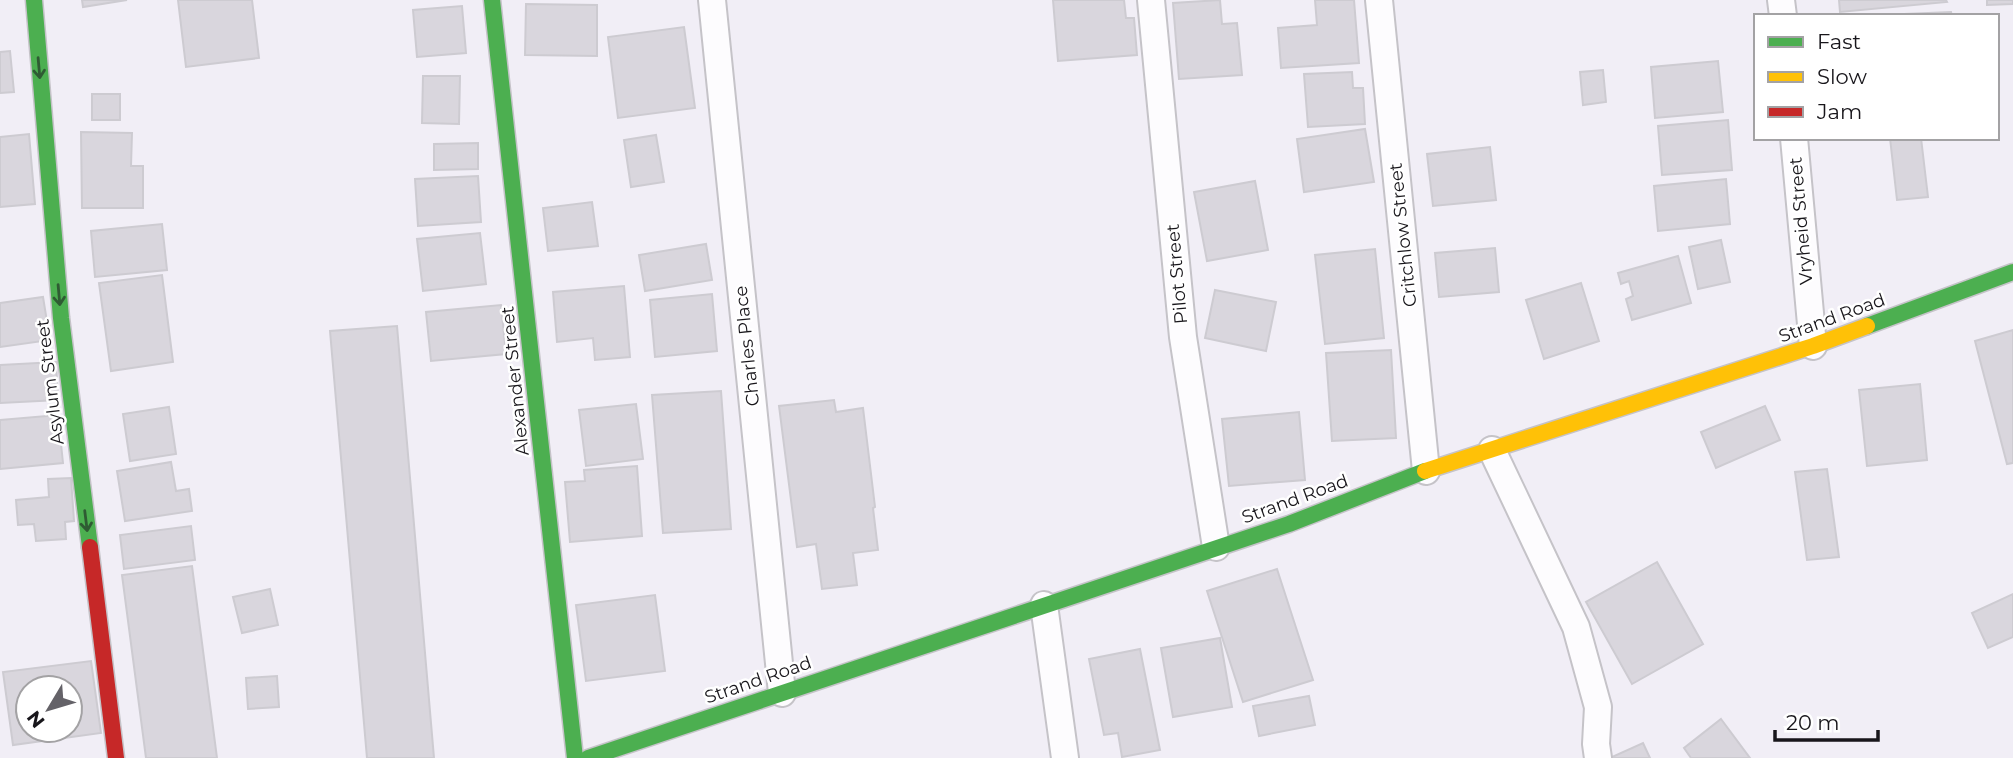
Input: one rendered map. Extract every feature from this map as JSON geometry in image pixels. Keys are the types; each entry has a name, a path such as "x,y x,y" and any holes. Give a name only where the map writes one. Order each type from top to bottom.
{"street":[{"name":"Asylum Street","path":"34,0 61,318 116,758"},
{"name":"Alexander Street","path":"492,0 575,758"},
{"name":"Charles Place","path":"712,0 782,693"},
{"name":"Pilot Street","path":"1151,0 1183,337 1216,547"},
{"name":"Critchlow Street","path":"1380,0 1426,471"},
{"name":"Vryheid Street","path":"1794,140 1812,346"},
{"name":"Strand Road","path":"588,758 1289,524 1426,471 1812,346 2013,272"},
{"path":"1492,450 1576,627 1598,706 1598,758"},
{"path":"1044,605 1065,758"}],"building":[{"path":"82,0 127,0 83,7"},
{"path":"178,0 252,0 259,58 186,67"},
{"path":"1053,0 1124,0 1126,18 1134,18 1137,55 1058,61"},
{"path":"1220,0 1222,24 1237,23 1242,75 1179,79 1173,3"},
{"path":"1315,0 1354,0 1359,63 1281,68 1278,28 1317,25"},
{"path":"1839,0 1946,0 1947,2 1840,12"},
{"path":"1987,0 2013,0 2013,4 1987,5"},
{"path":"526,4 597,5 597,56 525,55"},
{"path":"462,6 466,53 417,57 413,10"},
{"path":"1951,12 1952,14 1904,14"},
{"path":"684,27 695,108 618,118 608,37"},
{"path":"10,51 14,92 0,93 0,52"},
{"path":"1718,61 1723,112 1655,118 1651,67"},
{"path":"1603,70 1606,102 1583,105 1580,72"},
{"path":"1352,72 1353,88 1363,88 1365,124 1308,127 1304,74"},
{"path":"423,76 460,76 459,124 422,123"},
{"path":"92,94 120,94 120,120 92,120"},
{"path":"1728,120 1732,170 1662,175 1658,126"},
{"path":"1365,129 1374,182 1304,192 1297,139"},
{"path":"81,132 132,133 131,166 143,166 143,208 82,208"},
{"path":"29,134 35,204 0,207 0,137"},
{"path":"656,135 664,182 631,187 624,140"},
{"path":"1890,140 1921,140 1928,197 1897,200"},
{"path":"478,143 478,169 434,170 434,144"},
{"path":"1490,147 1496,200 1433,206 1427,154"},
{"path":"478,176 481,222 418,226 415,179"},
{"path":"1726,179 1730,224 1658,231 1654,186"},
{"path":"1255,181 1268,250 1207,261 1194,192"},
{"path":"592,202 598,246 548,251 543,208"},
{"path":"162,224 167,270 95,277 91,231"},
{"path":"480,233 486,284 423,291 417,239"},
{"path":"1721,240 1730,282 1698,289 1689,247"},
{"path":"706,244 712,280 645,291 639,255"},
{"path":"1495,248 1499,292 1439,297 1435,253"},
{"path":"1375,249 1384,338 1325,344 1315,255"},
{"path":"1678,256 1691,303 1632,320 1626,299 1633,296 1629,281 1621,284 1618,273"},
{"path":"162,275 173,362 111,371 99,283"},
{"path":"1581,283 1599,341 1544,359 1526,300"},
{"path":"624,286 630,357 595,360 593,338 557,342 553,292"},
{"path":"1215,290 1276,302 1266,351 1205,338"},
{"path":"712,294 717,351 655,357 650,300"},
{"path":"43,297 50,340 0,347 0,303"},
{"path":"501,305 506,354 431,361 426,312"},
{"path":"397,326 434,758 367,758 330,331"},
{"path":"2013,330 2013,463 2007,464 1975,341"},
{"path":"1391,350 1396,438 1332,441 1326,353"},
{"path":"56,362 58,400 0,403 0,365"},
{"path":"1920,384 1927,460 1867,466 1859,390"},
{"path":"721,391 731,529 663,533 652,395"},
{"path":"834,400 836,412 863,408 878,550 853,553 857,585 822,589 816,544 797,547 779,406"},
{"path":"636,404 643,459 586,466 579,410"},
{"path":"1765,406 1780,440 1716,468 1701,432"},
{"path":"169,407 176,454 130,461 123,414"},
{"path":"1299,412 1305,480 1229,486 1222,419"},
{"path":"58,415 63,463 0,469 0,420"},
{"path":"171,462 176,491 189,489 192,511 125,521 117,471"},
{"path":"637,466 642,536 570,542 565,482 585,481 584,470"},
{"path":"1827,469 1839,557 1807,560 1795,472"},
{"path":"71,478 74,521 65,522 66,539 36,541 34,524 18,525 16,500 49,497 48,479"},
{"path":"191,526 195,560 124,569 120,535"},
{"path":"1657,562 1703,644 1632,684 1586,602"},
{"path":"192,566 217,758 146,758 122,575"},
{"path":"1277,569 1313,680 1243,702 1207,591"},
{"path":"270,589 278,625 242,633 233,597"},
{"path":"2013,594 2013,637 1988,648 1972,613"},
{"path":"655,595 665,671 586,681 576,605"},
{"path":"1220,638 1232,707 1173,717 1161,648"},
{"path":"1140,649 1160,750 1122,757 1118,733 1104,735 1089,659"},
{"path":"91,661 101,733 84,735 84,674 14,674 14,744 20,744 13,745 3,672"},
{"path":"277,676 279,707 248,709 246,678"},
{"path":"1309,696 1315,725 1259,736 1253,706"},
{"path":"1721,719 1750,758 1691,758 1684,748"},
{"path":"1643,743 1650,758 1610,758"}],"traffic: fast":[{"path":"34,0 61,318 90,547"},
{"path":"492,0 575,758"},
{"path":"1867,326 2013,272"},
{"path":"588,758 1289,524 1425,471"}],"traffic: slow":[{"path":"1425,471 1813,346 1867,326"}],"traffic: jam":[{"path":"90,547 116,758"}]}
